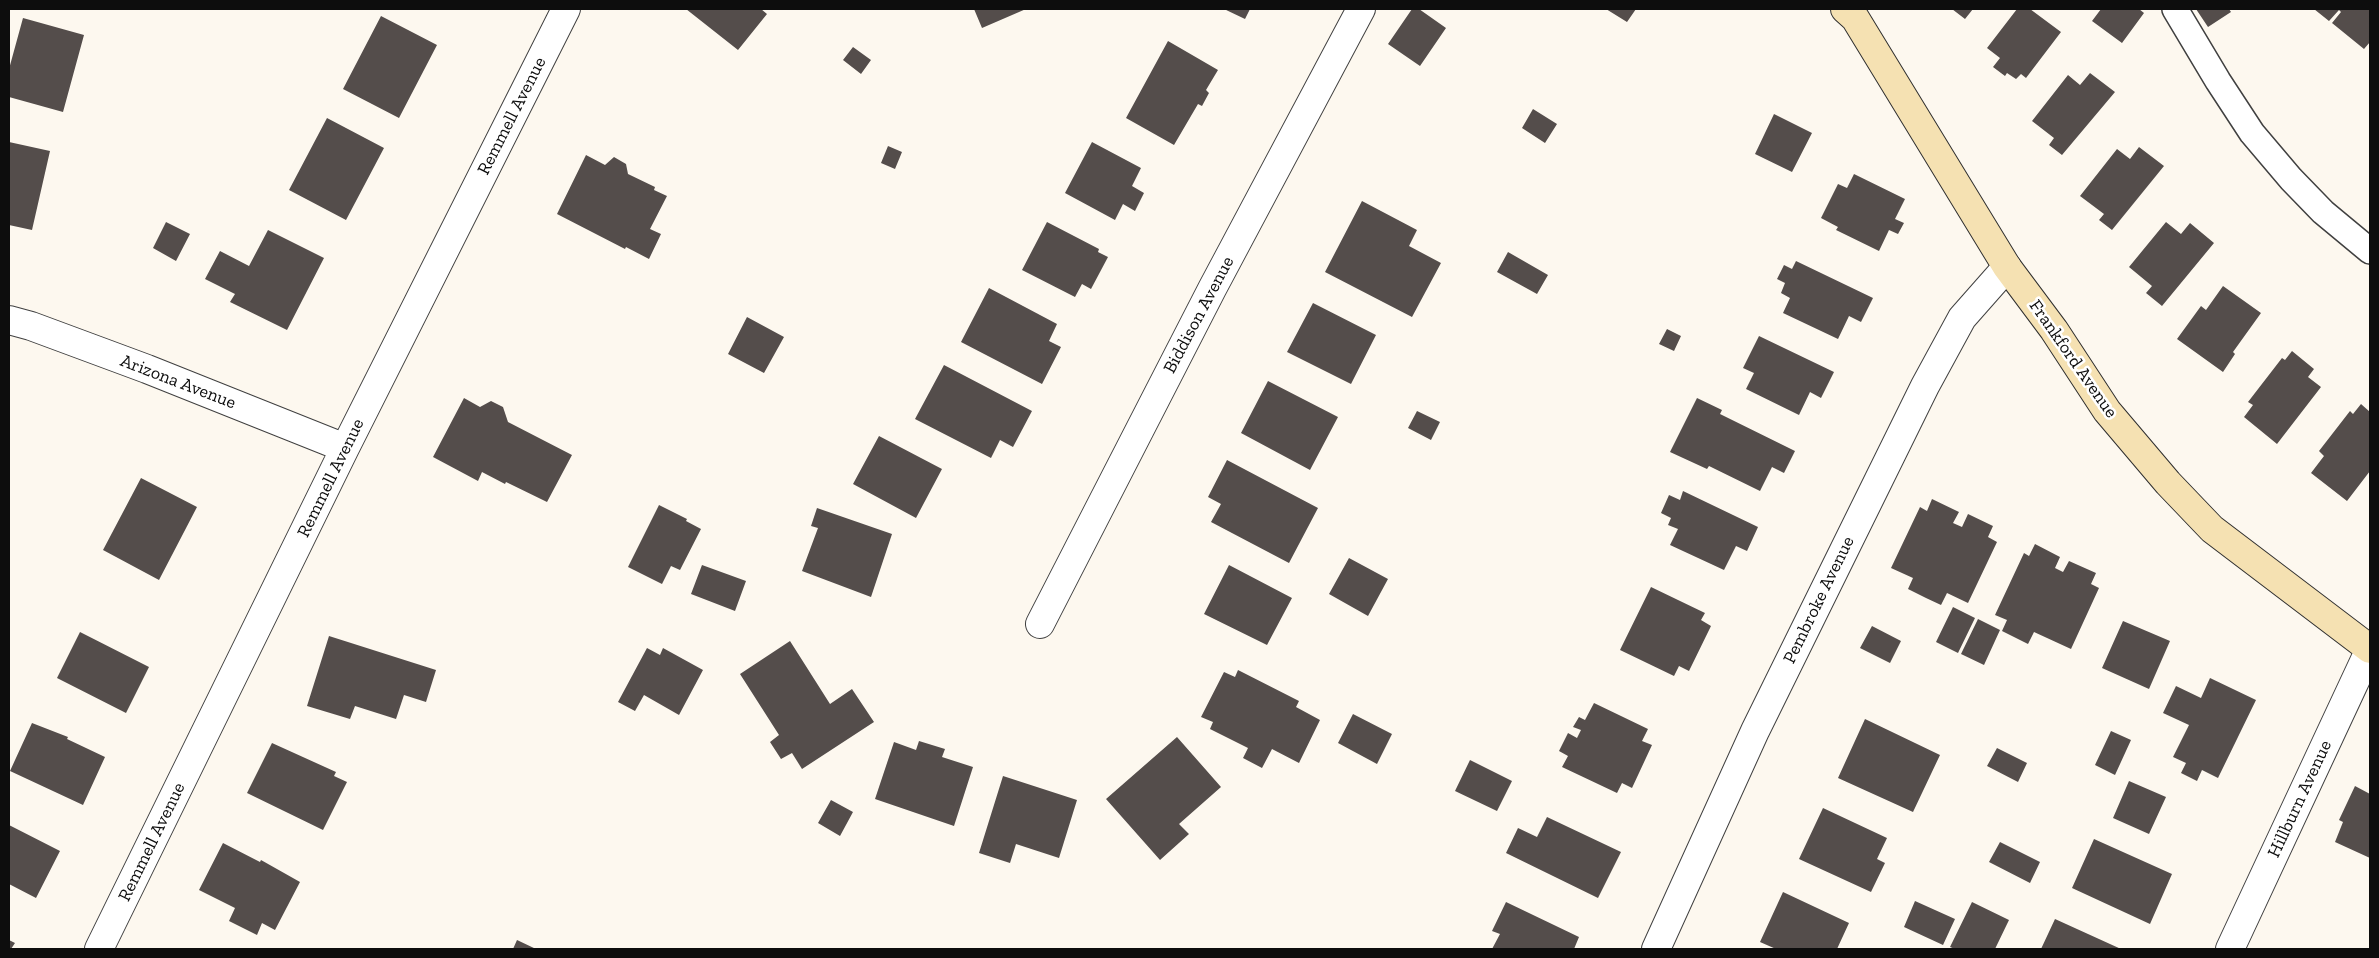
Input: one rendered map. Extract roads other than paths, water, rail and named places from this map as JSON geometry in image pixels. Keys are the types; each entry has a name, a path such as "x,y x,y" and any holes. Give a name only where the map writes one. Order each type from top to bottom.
{"street":[{"name":"Remmell Avenue","path":"99,949 345,448 566,9"},
{"name":"Biddison Avenue","path":"1040,624 1203,306 1362,9"},
{"name":"Frankford Avenue","path":"1853,12 2007,266 2054,330 2107,411 2168,483 2212,530 2370,649"},
{"name":"Pembroke Avenue","path":"1656,949 1755,731 1925,386 1962,318 2007,266"},
{"name":"Arizona Avenue","path":"9,320 146,369 345,448"},
{"name":"Hillburn Avenue","path":"2230,949 2370,649"}],"lane":[{"path":"2175,9 2252,133 2291,179 2323,212 2370,251"}]}
